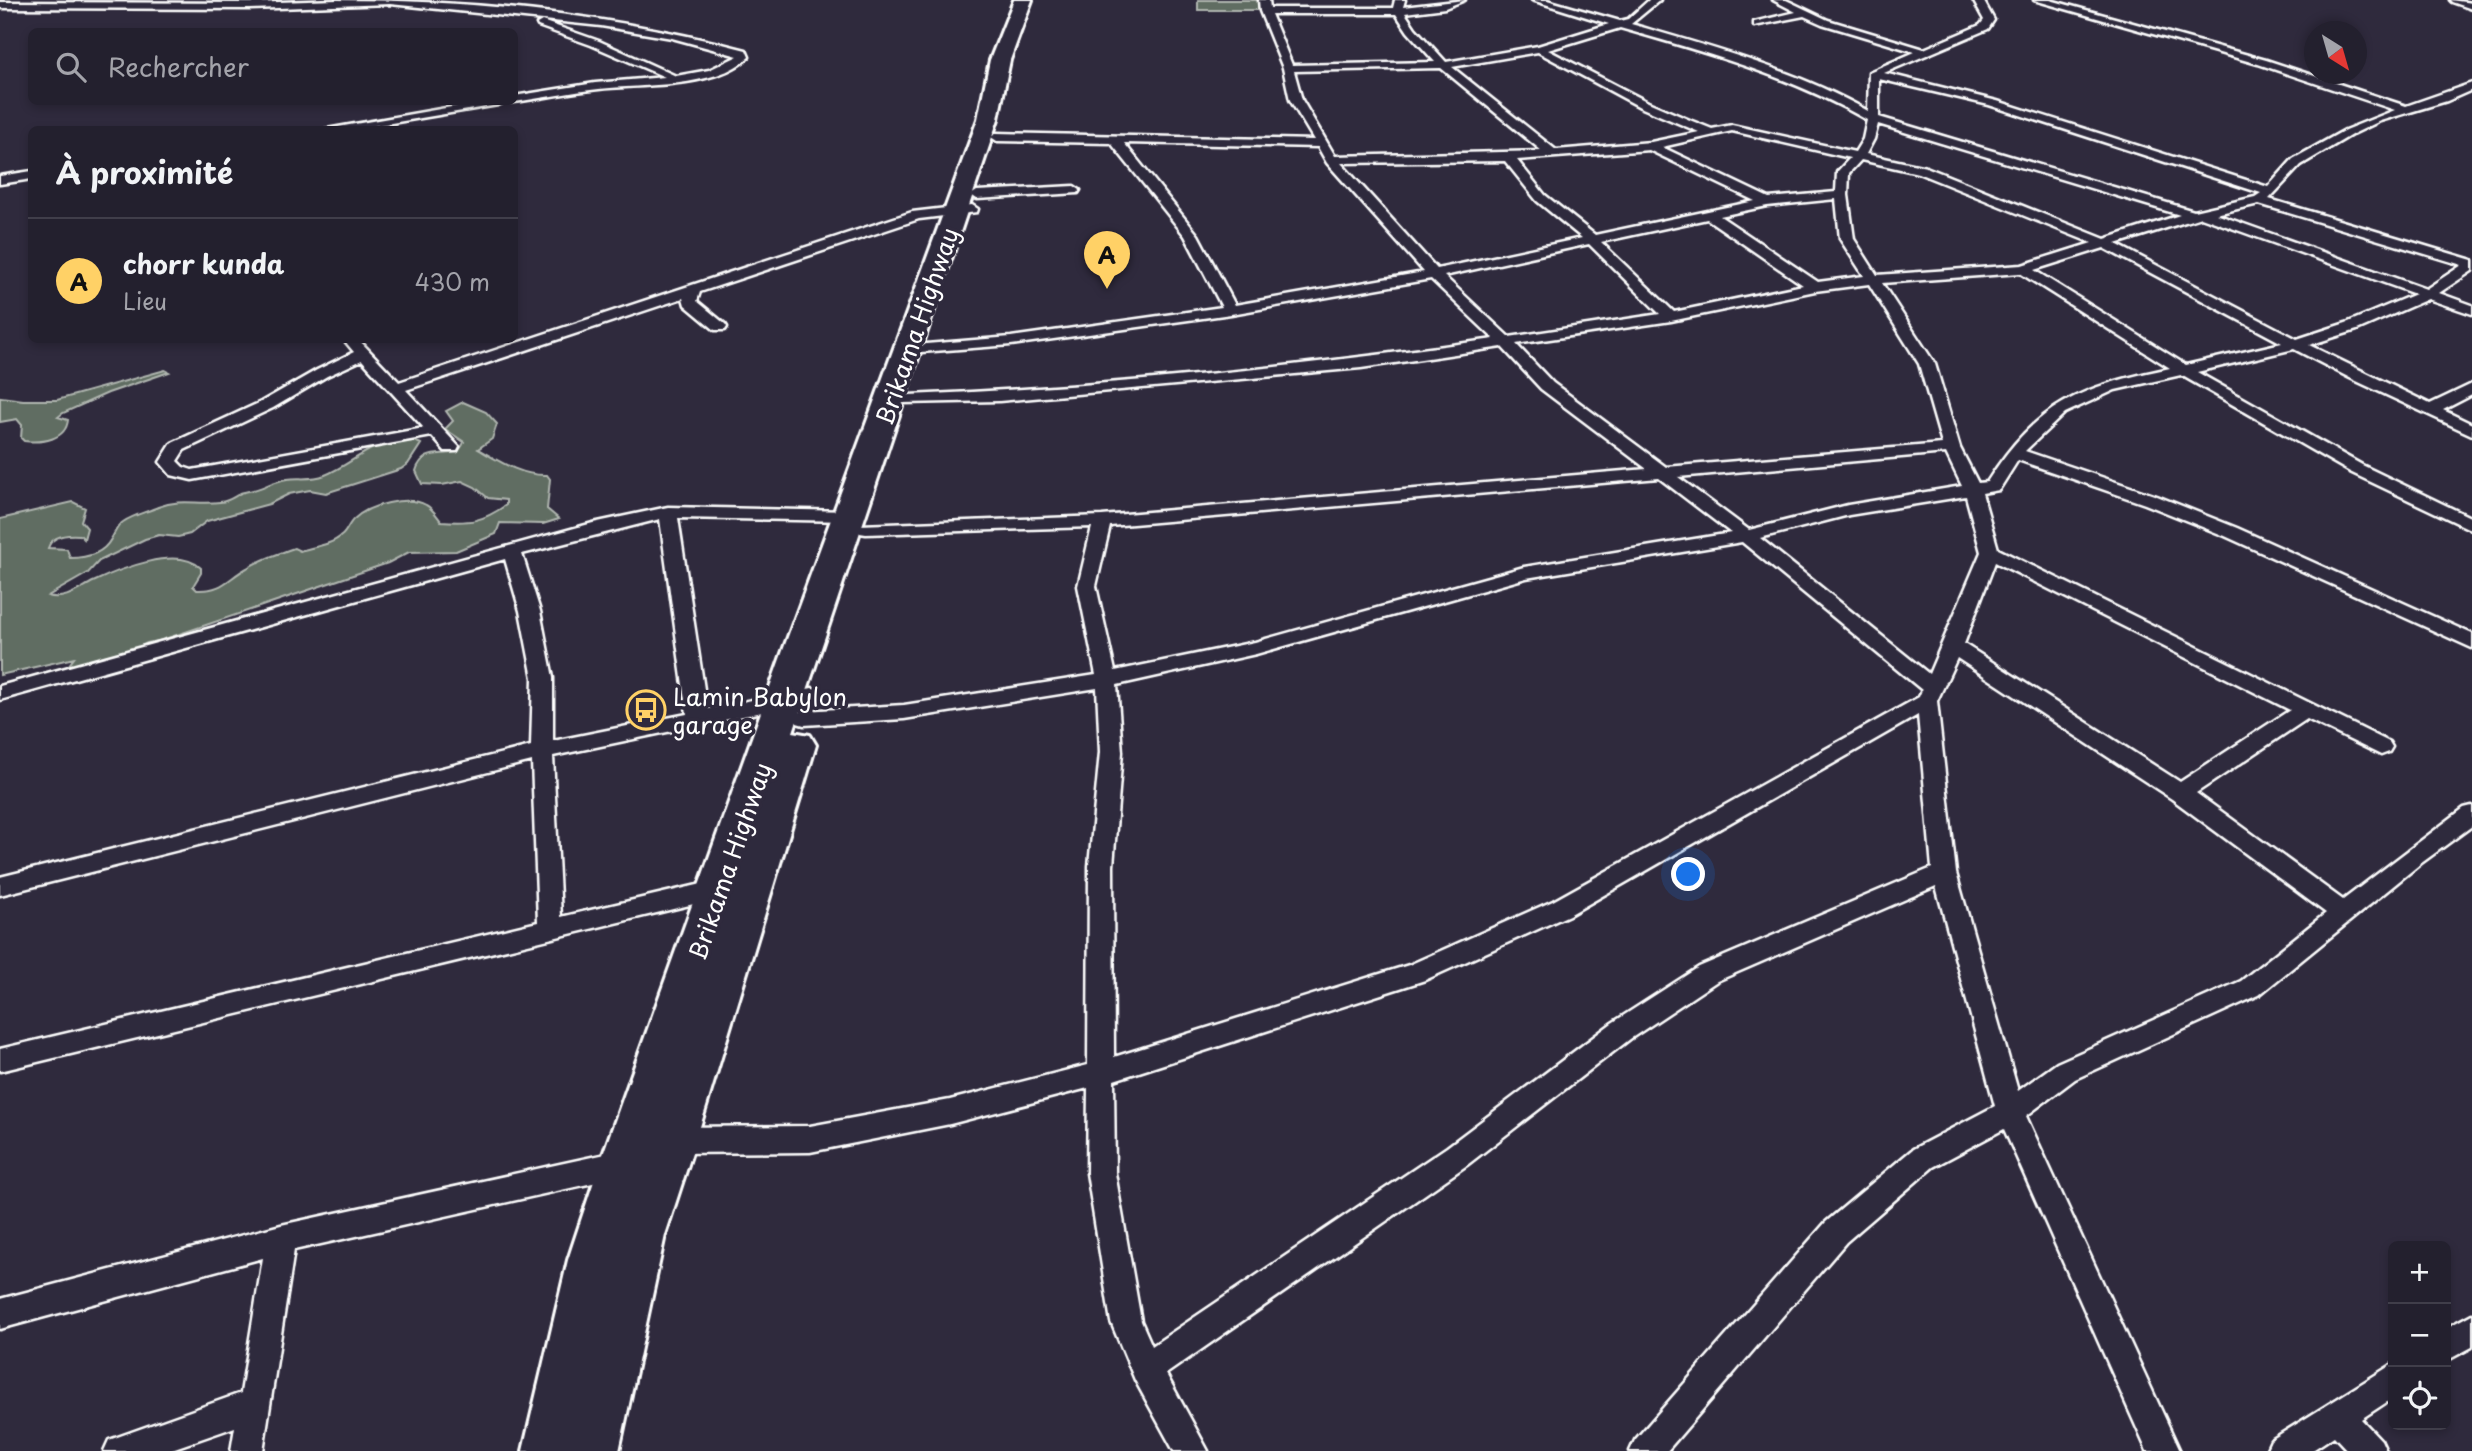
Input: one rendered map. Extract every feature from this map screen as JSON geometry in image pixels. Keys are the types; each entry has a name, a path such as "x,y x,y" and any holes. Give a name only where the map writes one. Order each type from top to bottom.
{"highway":[{"name":"Brikama Highway","path":"858,523 909,400 926,349 968,204 1000,60 1023,0"},
{"name":"Brikama Highway","path":"589,1451 638,1235 671,1140 815,645 968,204 997,137 1043,0"},
{"name":"Brikama Highway","path":"553,1451 595,1260 626,1163 719,889 800,704"}],"street":[{"path":"383,0 501,10 702,41 742,51 744,57 731,67 676,78 586,87 518,98"},
{"path":"1460,0 1449,6 1265,5 1289,68 1296,100 1331,160 1434,274 1505,341 1547,386 1746,536 1930,694"},
{"path":"1537,0 1700,48 1839,99 1874,120 1951,140 2198,214 2472,310"},
{"path":"1289,68 1445,65 1539,49 1631,22 1655,0"},
{"path":"1779,0 1825,22 1925,52"},
{"path":"1873,74 1984,27 1989,20 1978,0"},
{"path":"2039,0 2262,62 2406,110"},
{"path":"2455,0 2472,6"},
{"path":"0,5 250,6 389,1"},
{"path":"1399,5 1405,23 1465,86 1554,154"},
{"path":"501,10 595,43 676,78"},
{"path":"1758,24 1807,12"},
{"path":"1539,49 1613,87 1650,110 1711,132"},
{"path":"1873,74 1874,126 1860,157 1843,172 1847,239 1927,364 1952,448 1972,488 1983,519 1990,552 1954,646 1930,694 1944,873 2010,1112 2164,1451"},
{"path":"1873,74 1993,103 2472,265"},
{"path":"909,400 999,396 1361,363 1671,317 1815,288 1875,279 2022,269 2265,196 2297,162 2376,119 2444,99 2472,86"},
{"path":"351,126 480,105"},
{"path":"1331,160 1554,154 1651,146 1732,128 1922,170 2107,244 2355,375 2472,430"},
{"path":"997,137 1321,144"},
{"path":"1116,141 1191,235 1231,310"},
{"path":"1651,146 1767,202"},
{"path":"1508,157 1541,198 1591,239 1671,317"},
{"path":"0,180 28,176"},
{"path":"396,388 917,215 968,204 1074,190"},
{"path":"926,349 1011,341 1231,310 1434,274 1767,202 1843,194"},
{"path":"1710,215 1815,288"},
{"path":"0,886 542,751 698,716 800,704 904,712 1107,680 1256,648 1524,573 1746,536 1848,510 1993,486 2014,453 2059,410 2110,386 2295,343 2362,321 2427,294 2472,265"},
{"path":"2022,269 2181,370 2290,433 2414,499 2472,525"},
{"path":"695,289 690,302 720,327"},
{"path":"354,343 451,447"},
{"path":"363,354 321,373 267,405 178,447 168,462 177,471 192,475 437,430"},
{"path":"2431,410 2472,389"},
{"path":"0,693 599,527 668,512 858,523 1102,522 1952,448"},
{"path":"2014,453 2151,500 2231,532 2472,642"},
{"path":"668,512 698,716"},
{"path":"1102,522 1087,586 1107,680 1111,752 1101,866 1101,1173 1126,1322 1146,1369 1192,1451"},
{"path":"512,551 530,611 543,678 542,751 550,929"},
{"path":"1990,552 2381,747"},
{"path":"1954,646 2180,793 2345,914"},
{"path":"671,1140 810,1139 950,1112 1100,1073 1416,973 1561,908 1930,694"},
{"path":"2180,793 2307,709"},
{"path":"1646,1451 1836,1232 1923,1158 2010,1112 2066,1071 2250,988 2412,858 2472,814"},
{"path":"1146,1369 1457,1156 1621,1031 1707,974 1944,873"},
{"path":"0,1060 719,889"},
{"path":"0,1314 281,1239 626,1163"},
{"path":"247,1451 281,1239"},
{"path":"2451,1343 2472,1329"},
{"path":"2282,1451 2388,1383"},
{"path":"120,1451 254,1404"},
{"path":"2337,1416 2370,1451"}],"green space":[{"path":"1198,0 1258,0 1258,10 1198,10"},
{"path":"165,370 169,372 108,393 63,413 58,417 68,420 66,427 52,439 24,441 21,438 22,425 17,419 0,422 0,397 57,400"},
{"path":"463,402 486,412 497,424 492,439 478,449 519,470 547,475 550,479 547,509 559,519 543,524 500,523 496,534 456,551 409,552 388,563 147,643 124,655 65,670 74,658 0,675 0,519 73,502 85,508 81,521 87,528 84,539 80,535 61,536 53,540 48,548 67,549 70,558 82,557 94,554 108,544 123,522 158,507 182,502 223,502 241,493 285,479 319,477 384,443 408,440 421,444 408,464 401,469 326,493 310,490 289,494 269,504 207,521 190,534 178,537 159,535 145,539 99,561 88,573 48,596 66,596 132,566 163,559 178,559 201,568 193,586 197,590 213,589 270,557 294,548 300,551 332,542 343,534 360,514 388,503 418,502 430,508 441,521 460,522 483,518 506,505 506,500 488,498 462,481 442,485 422,484 416,471 426,457 460,449 464,442 445,429 453,421 446,411"}],"place":[{"name":"chorr kunda","path":"1107,289"},
{"name":"Lamin Babylon garage","path":"646,710"}]}
